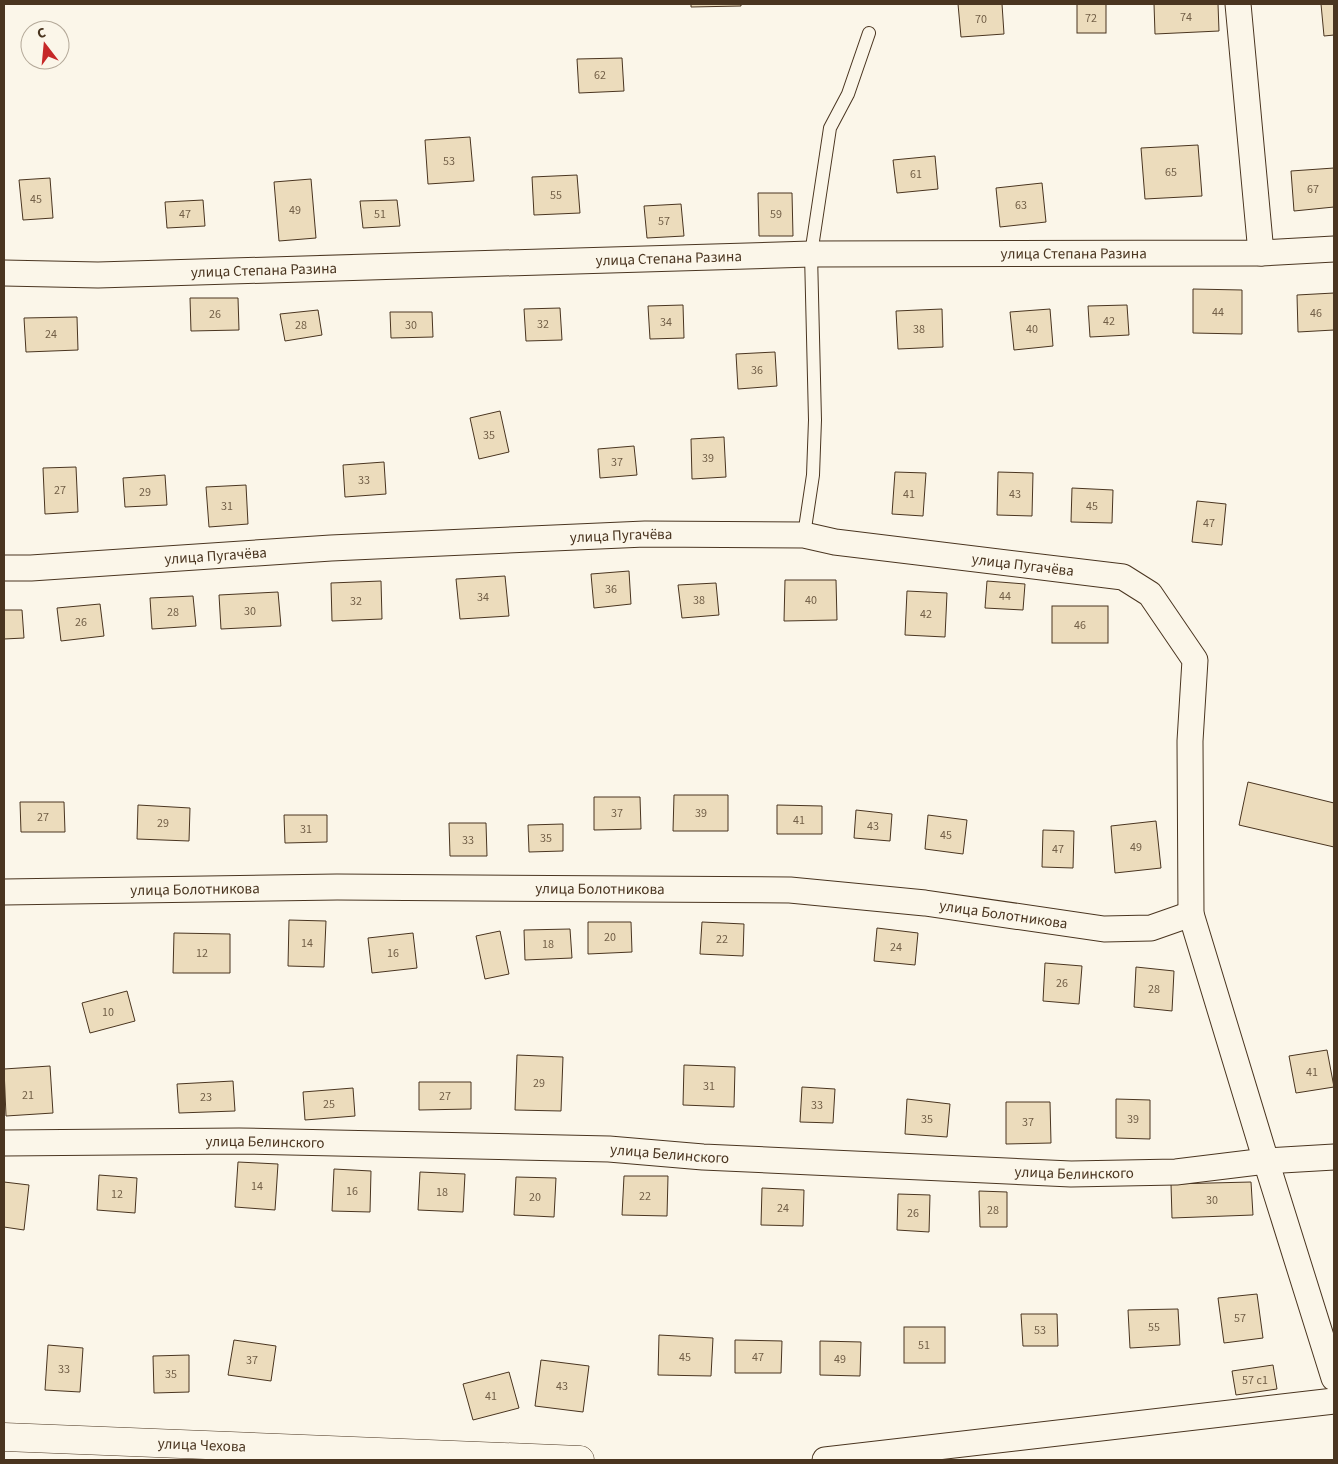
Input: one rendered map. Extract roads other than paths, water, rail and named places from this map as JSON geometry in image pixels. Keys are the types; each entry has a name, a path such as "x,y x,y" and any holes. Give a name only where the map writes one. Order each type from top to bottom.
{"street":[{"path":"1238,4 1261,253"},
{"name":"улица Степана Разина","path":"4,273 98,275 811,254 1261,253 1334,249"},
{"name":"улица Пугачёва","path":"4,568 31,568 331,548 625,535 804,535 835,542 1123,577 1150,594 1195,660 1190,742 1191,914"},
{"name":"улица Болотникова","path":"4,892 336,887 790,890 925,903 1104,929 1151,928 1191,914"},
{"path":"1191,914 1334,1378"},
{"name":"улица Белинского","path":"4,1143 239,1141 609,1150 703,1157 1071,1174 1176,1172 1266,1161 1334,1157"},
{"path":"825,1460 1334,1401"},
{"name":"улица Чехова","path":"4,1437 580,1460"}],"lane":[{"path":"804,535 813,475 815,420 811,254 830,128 848,94 869,33"}]}
